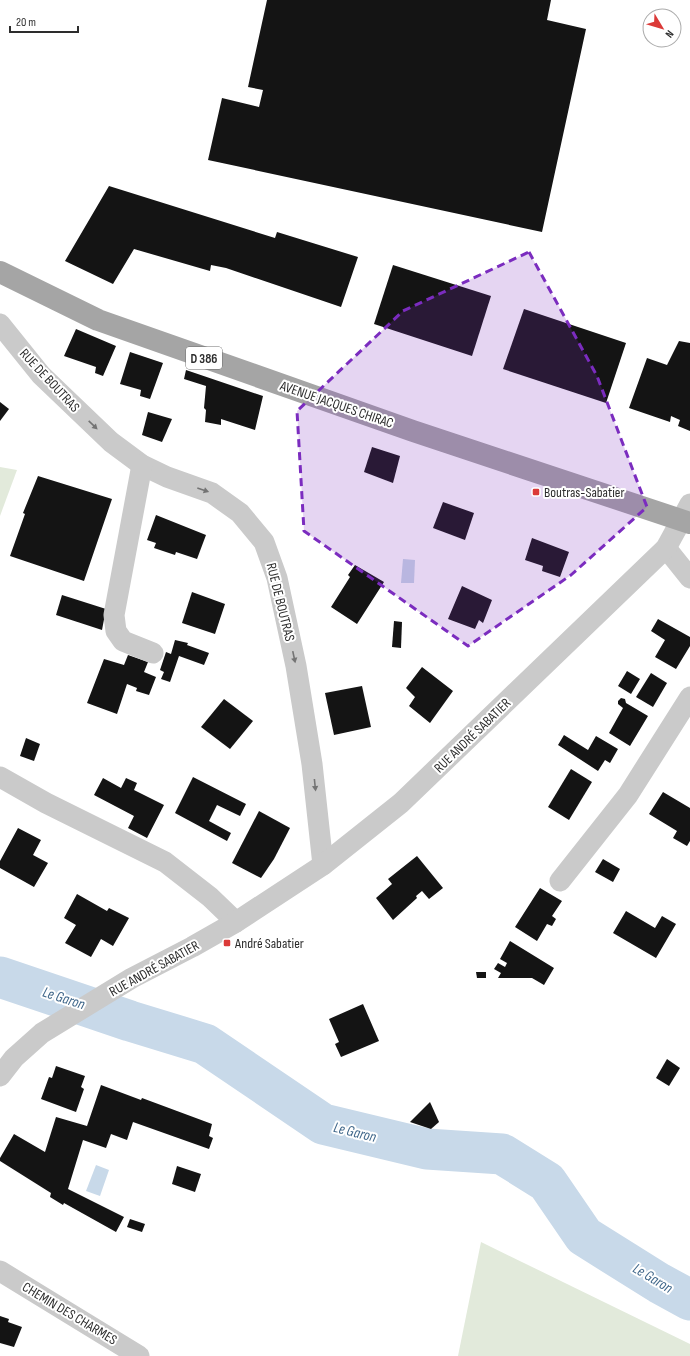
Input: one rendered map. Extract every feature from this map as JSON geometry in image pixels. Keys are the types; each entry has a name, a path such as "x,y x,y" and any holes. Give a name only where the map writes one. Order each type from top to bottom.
{"main road":[{"name":"AVENUE JACQUES CHIRAC","path":"0,272 98,320 413,431 687,516"}],"street":[{"name":"RUE DE BOUTRAS","path":"0,324 42,375 111,442 142,465 167,477 212,493 240,513 264,542 277,578 296,666 312,764 323,865"},
{"path":"142,465 114,615 116,631 123,641 153,653"},
{"name":"RUE ANDRÉ SABATIER","path":"0,1076 14,1058 42,1033 132,978 236,922 323,865 401,803 666,548 687,516"},
{"path":"666,548 690,578"},
{"path":"560,881 628,795 690,696"},
{"path":"0,776 46,803 165,862 210,896 236,922"},
{"name":"CHEMIN DES CHARMES","path":"0,1271 139,1356"}],"highlighted area":[{"path":"529,252 597,376 647,507 571,575 468,646 304,531 297,411 403,311"}],"green space":[{"path":"0,467 17,470 0,516"},
{"path":"481,1242 690,1344 690,1356 458,1356"}],"water":[{"path":"403,559 415,560 414,583 401,583"},
{"path":"96,1165 109,1170 100,1196 86,1191"}],"building":[{"path":"267,0 551,0 547,20 586,29 542,232 208,160 222,98 259,107 263,90 248,87"},
{"path":"109,186 275,238 277,232 358,257 341,307 226,268 211,265 210,271 134,249 113,284 65,261"},
{"path":"393,265 491,296 472,356 374,324"},
{"path":"524,309 626,343 606,403 503,369"},
{"path":"76,329 116,346 103,376 95,373 96,367 64,356"},
{"path":"679,341 690,343 690,431 678,426 680,420 671,416 670,422 629,408 647,358 667,365"},
{"path":"130,352 163,363 150,399 140,396 141,390 120,384"},
{"path":"186,370 263,396 255,430 221,419 221,425 205,422 206,410 204,408 206,386 184,379"},
{"path":"0,402 9,409 0,421"},
{"path":"148,412 172,419 162,442 142,435"},
{"path":"372,447 400,456 393,483 364,472"},
{"path":"38,476 112,499 84,581 10,556 25,514 23,513"},
{"path":"443,502 474,513 465,540 433,528"},
{"path":"156,515 206,535 197,559 176,552 175,555 154,548 156,543 147,540"},
{"path":"532,538 569,552 560,577 542,571 543,566 525,560"},
{"path":"355,565 384,582 357,624 331,607 350,577 348,575"},
{"path":"462,586 492,600 483,623 479,620 475,629 448,619"},
{"path":"192,592 225,604 215,634 182,623"},
{"path":"62,595 106,609 102,630 56,615"},
{"path":"658,619 690,637 690,646 676,669 655,657 665,640 651,631"},
{"path":"394,621 402,622 401,648 392,647"},
{"path":"175,640 188,643 187,645 209,653 204,665 179,656 170,682 161,679 164,672 160,670 166,652 171,654"},
{"path":"128,655 148,662 144,672 156,677 149,695 136,691 137,688 127,684 117,714 87,703 104,659 124,665"},
{"path":"422,667 453,691 430,723 409,706 415,697 406,688"},
{"path":"627,671 640,679 631,694 618,686"},
{"path":"651,673 667,683 653,707 636,697"},
{"path":"362,686 371,727 334,735 325,693"},
{"path":"621,698 625,699 626,703 648,716 630,746 609,733 623,708 618,704 618,701"},
{"path":"224,699 253,721 230,749 201,727"},
{"path":"564,735 588,750 596,736 618,749 610,763 605,760 598,771 558,745"},
{"path":"26,738 40,744 34,761 20,756"},
{"path":"571,769 592,782 569,820 548,807"},
{"path":"193,777 246,804 240,816 217,805 209,821 231,833 227,841 175,813"},
{"path":"103,778 121,788 126,778 137,783 134,790 164,805 147,838 128,828 134,816 94,795"},
{"path":"663,792 690,808 690,841 687,846 673,838 677,831 649,814"},
{"path":"259,811 290,828 274,859 261,878 232,863"},
{"path":"18,828 41,840 33,855 48,863 34,887 0,868 0,861"},
{"path":"417,856 443,888 429,899 422,891 416,896 417,898 393,920 376,898 392,884 388,879"},
{"path":"603,859 620,869 613,882 595,872"},
{"path":"540,888 562,901 552,916 556,919 552,926 547,924 537,941 515,927"},
{"path":"77,894 107,911 109,908 129,918 113,946 101,939 91,957 65,943 76,925 64,918"},
{"path":"626,911 655,928 662,916 676,924 656,958 613,933"},
{"path":"510,941 554,968 544,985 532,978 498,978 501,973 494,969 498,963 505,967 507,963 500,959"},
{"path":"476,972 486,972 486,978 477,978"},
{"path":"363,1004 379,1041 341,1057 335,1044 339,1042 329,1019"},
{"path":"667,1059 680,1068 669,1086 656,1078"},
{"path":"56,1066 85,1076 81,1087 84,1089 76,1112 41,1099 49,1077 52,1078"},
{"path":"101,1085 141,1100 142,1098 212,1124 209,1136 213,1138 209,1149 133,1122 127,1140 111,1134 106,1148 83,1140 68,1189 124,1217 116,1232 64,1203 63,1205 50,1197 51,1193 0,1161 0,1158 14,1134 45,1152 56,1117 87,1126"},
{"path":"430,1102 439,1122 431,1129 410,1122"},
{"path":"177,1166 201,1174 195,1192 172,1184"},
{"path":"130,1219 145,1224 142,1232 127,1227"},
{"path":"0,1316 9,1319 8,1322 22,1327 14,1347 0,1343"}],"waterway":[{"name":"Le Garon","path":"0,977 130,1021 205,1044 323,1124 427,1149 502,1154 547,1182 584,1236 659,1283 690,1300"}],"place":[{"name":"Boutras-Sabatier","path":"536,492"},
{"name":"André Sabatier","path":"227,943"}]}
